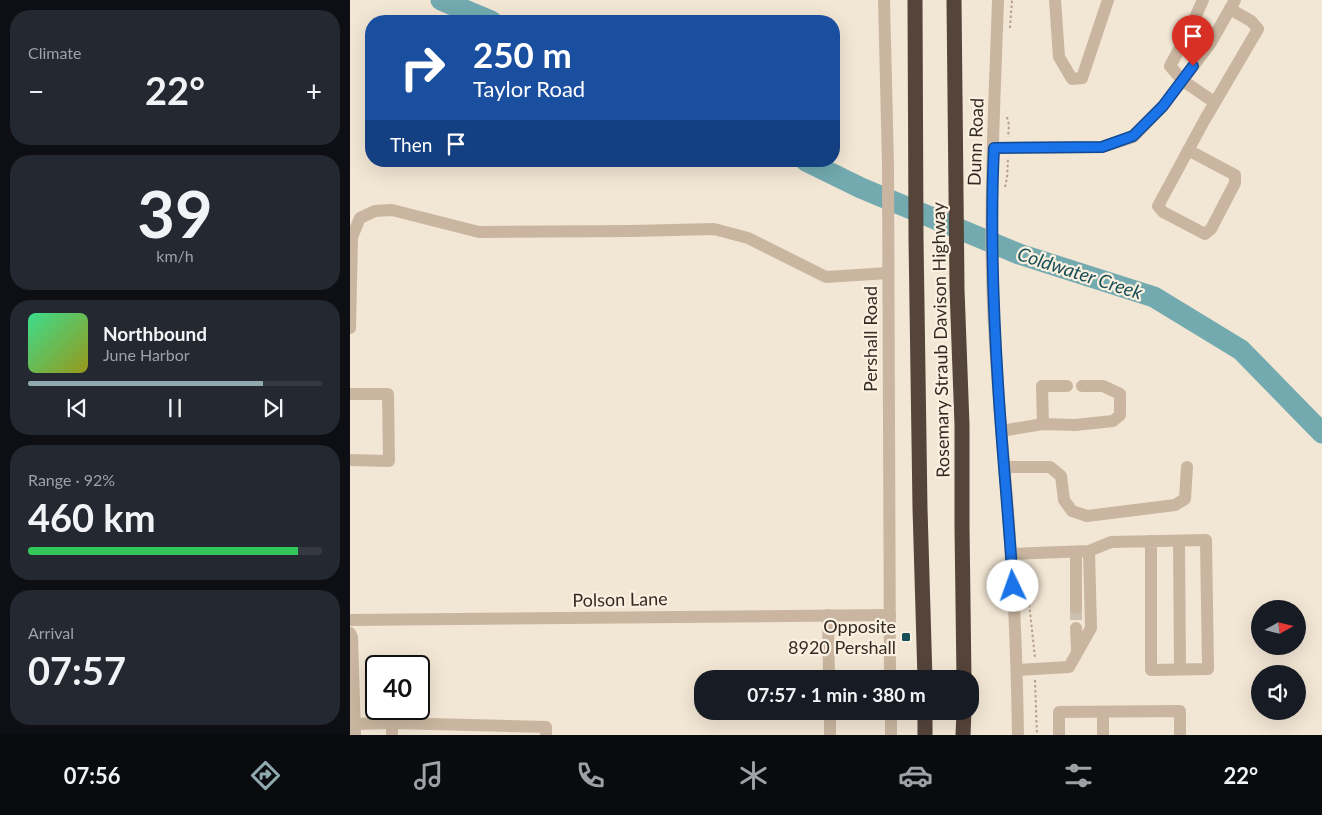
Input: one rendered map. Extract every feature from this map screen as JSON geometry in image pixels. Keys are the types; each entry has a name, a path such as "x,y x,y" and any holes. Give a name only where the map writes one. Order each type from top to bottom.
{"highway":[{"name":"Rosemary Straub Davison Highway","path":"915,0 916,238 925,670"},
{"name":"Rosemary Straub Davison Highway","path":"954,0 957,289 962,425 964,670"},
{"path":"925,720 925,735"},
{"path":"964,720 964,735"}],"street":[{"name":"Pershall Road","path":"884,0 888,164 890,670"},
{"name":"Dunn Road","path":"998,0 994,148 997,195 992,277 1001,431 1011,554 1017,670 1018,735"},
{"path":"1055,0 1059,58 1072,79 1082,78 1108,0"},
{"path":"1203,0 1170,66 1182,80 1214,102"},
{"path":"994,148 1102,147 1133,136 1163,106 1204,52 1233,3 1258,29 1214,102 1188,150 1158,206 1163,212 1205,234 1211,229 1235,183 1235,175 1188,150"},
{"path":"1186,35 1204,52"},
{"path":"350,328 352,237 360,218 375,212 392,210 479,232 622,232 714,229 748,238 826,277 888,273"},
{"path":"1043,424 1042,386 1067,386"},
{"path":"1001,431 1043,424 1074,425 1113,421 1120,415 1120,394 1103,386 1082,386"},
{"path":"350,394 388,394 390,461 350,460"},
{"path":"1004,467 1050,467 1061,476 1064,500 1068,506 1072,511 1087,516 1175,505 1185,499 1187,467"},
{"path":"1011,554 1089,551 1111,542 1151,541 1179,541 1206,540 1208,669 1151,670 1151,541"},
{"path":"1179,541 1180,669"},
{"path":"1017,670 1069,667 1091,628 1089,551"},
{"path":"1076,552 1076,608"},
{"path":"828,615 829,670"},
{"name":"Polson Lane","path":"350,620 890,615"},
{"path":"1076,628 1077,653"},
{"path":"350,633 352,637 354,729 459,730 546,727 546,735"},
{"path":"1059,735 1059,712 1180,711 1180,735"},
{"path":"1103,712 1103,735"},
{"path":"830,720 830,735"},
{"path":"891,720 891,735"}],"path":[{"path":"1010,34 1012,0"},
{"path":"997,195 1008,178 1008,165"},
{"path":"1025,567 1035,661"},
{"path":"1035,680 1037,735"}],"waterway":[{"name":"Coldwater Creek","path":"441,0 477,15"},
{"name":"Coldwater Creek","path":"818,167 861,188 1019,254 1154,297 1241,350 1322,433"}],"tunnel":[{"path":"1076,608 1076,628"}],"place":[{"name":"Opposite 8920 Pershall","path":"906,637"}],"route":[{"path":"1013,586 992,277 994,148 1102,147 1133,136 1163,106 1193,66"}]}
